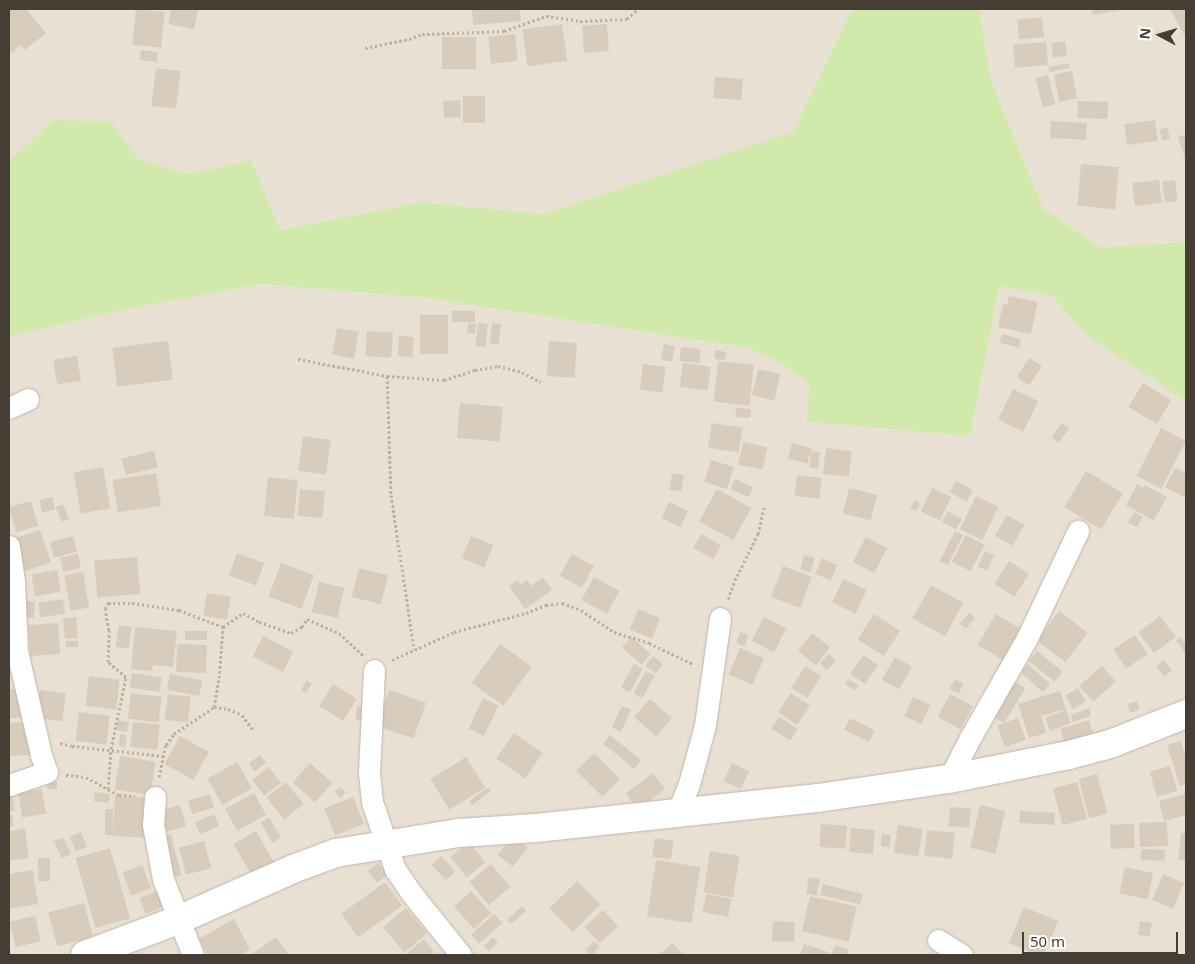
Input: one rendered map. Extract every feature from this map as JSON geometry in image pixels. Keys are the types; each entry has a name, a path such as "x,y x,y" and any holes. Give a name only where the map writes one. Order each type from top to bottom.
{"street":[{"path":"9,408 28,399"},
{"path":"949,779 970,738 1028,638 1078,531"},
{"path":"9,546 14,580 17,650 47,772 9,785"},
{"path":"678,811 689,784 705,725 714,674 720,618"},
{"path":"374,670 369,773 372,802 395,869 412,894 461,955"},
{"path":"86,955 178,920 293,869 336,853 458,833 536,828 678,811 818,798 949,779 1043,761 1110,744 1186,714"},
{"path":"155,797 153,825 163,879 193,955"},
{"path":"938,940 962,955"}],"path":[{"path":"365,48 409,39 422,34 516,29 546,16 580,21 627,20 638,9"},
{"path":"298,359 387,376 444,380 475,370 498,366 522,372 540,382"},
{"path":"387,376 391,495 414,649"},
{"path":"720,618 737,576 758,534 764,508"},
{"path":"108,789 110,749 126,677 108,662 109,630 105,610 108,603 132,602 179,610 223,628"},
{"path":"214,707 219,678 223,628 243,612 259,622 291,633 302,627 307,619 339,633 361,653 374,670 414,649 454,632 526,613 546,605 562,603 580,610 614,632 649,643 714,674"},
{"path":"47,772 86,777 119,795 155,797 166,745 174,734 214,707 228,709 242,715 253,730"},
{"path":"38,736 72,746 163,756"}],"shaded area":[{"path":"9,9 858,9 849,15 793,132 543,214 422,202 279,230 251,160 189,174 138,159 111,121 53,120 9,161"},
{"path":"979,9 1186,9 1186,242 1099,247 1043,208 991,81"},
{"path":"261,284 427,298 749,348 784,365 809,383 807,422 970,436 999,286 1052,296 1088,336 1186,401 1186,955 9,955 9,336 132,308"}],"green space":[{"path":"858,9 979,9 991,81 1043,208 1099,247 1186,242 1186,401 1088,336 1052,296 999,286 970,436 807,422 809,383 784,365 749,348 427,298 261,284 132,308 9,336 9,161 53,120 111,121 138,159 189,174 251,160 280,230 422,202 543,214 793,132 849,15"}],"building":[{"path":"9,9 26,9 46,33 25,50 21,45 12,53 9,49"},
{"path":"136,9 165,12 161,48 132,45"},
{"path":"171,9 198,9 194,29 168,24"},
{"path":"472,9 520,9 521,21 473,25"},
{"path":"1091,9 1120,9 1120,10 1093,15"},
{"path":"1170,9 1186,9 1186,33 1184,35"},
{"path":"1042,17 1044,37 1019,40 1017,20"},
{"path":"562,24 567,61 528,66 522,30"},
{"path":"607,24 609,51 584,53 582,26"},
{"path":"515,34 518,61 491,64 488,37"},
{"path":"442,37 476,37 476,69 442,69"},
{"path":"1065,41 1067,56 1053,58 1051,43"},
{"path":"1046,42 1048,65 1015,68 1013,45"},
{"path":"141,50 158,52 157,62 140,60"},
{"path":"1069,63 1070,68 1049,72 1048,67"},
{"path":"156,68 181,71 176,109 151,106"},
{"path":"1072,71 1077,99 1059,102 1054,74"},
{"path":"1048,75 1055,104 1043,107 1035,78"},
{"path":"715,77 743,79 741,100 714,98"},
{"path":"463,96 485,96 485,123 463,123"},
{"path":"460,100 461,117 444,118 443,101"},
{"path":"1078,101 1108,102 1107,119 1077,118"},
{"path":"1155,120 1158,141 1127,145 1124,124"},
{"path":"1051,121 1087,123 1086,140 1050,138"},
{"path":"1167,127 1170,139 1163,141 1159,130"},
{"path":"1186,134 1186,162 1178,137"},
{"path":"1081,164 1119,167 1115,209 1077,206"},
{"path":"1159,180 1162,203 1135,206 1132,183"},
{"path":"1175,180 1178,201 1165,203 1162,182"},
{"path":"1009,296 1038,302 1031,334 998,327 1003,304 1007,304"},
{"path":"452,311 475,311 475,322 452,322"},
{"path":"420,315 448,315 448,354 420,354"},
{"path":"468,323 476,324 475,334 467,333"},
{"path":"478,323 488,324 486,347 476,346"},
{"path":"492,323 501,324 499,345 490,344"},
{"path":"337,328 359,332 354,358 332,355"},
{"path":"367,331 393,333 391,358 365,356"},
{"path":"1002,334 1021,339 1019,348 1000,343"},
{"path":"399,336 414,337 413,357 398,356"},
{"path":"168,341 173,380 117,387 112,348"},
{"path":"549,341 577,343 574,378 547,376"},
{"path":"664,344 675,346 672,362 661,360"},
{"path":"681,347 701,349 699,363 680,361"},
{"path":"715,350 726,352 725,360 715,359"},
{"path":"77,356 81,381 57,384 53,360"},
{"path":"1029,358 1042,366 1030,385 1017,378"},
{"path":"718,361 754,365 750,406 714,402"},
{"path":"683,363 711,367 707,391 680,387"},
{"path":"643,364 666,367 663,393 640,390"},
{"path":"758,369 780,374 774,400 752,395"},
{"path":"1143,383 1171,400 1157,424 1129,407"},
{"path":"1013,389 1038,401 1023,432 998,420"},
{"path":"460,403 503,407 500,442 457,438"},
{"path":"736,408 751,409 750,418 735,417"},
{"path":"712,423 743,428 739,453 708,448"},
{"path":"1062,423 1069,428 1059,443 1051,438"},
{"path":"1161,428 1186,441 1161,489 1136,476"},
{"path":"303,436 331,440 326,475 298,471"},
{"path":"743,442 767,447 763,470 738,464"},
{"path":"792,443 811,448 807,464 788,458"},
{"path":"826,448 852,451 849,477 823,474"},
{"path":"154,451 158,468 126,475 122,458"},
{"path":"811,451 820,452 818,469 809,468"},
{"path":"711,460 734,467 727,489 704,482"},
{"path":"103,467 110,508 81,514 73,472"},
{"path":"1175,468 1186,473 1186,498 1165,487"},
{"path":"1086,471 1123,493 1101,529 1064,507"},
{"path":"156,473 161,506 118,512 113,480"},
{"path":"672,473 684,475 681,492 669,490"},
{"path":"797,475 822,478 819,499 794,496"},
{"path":"268,477 298,480 294,519 264,516"},
{"path":"735,479 753,487 749,497 731,489"},
{"path":"956,481 973,490 967,501 950,492"},
{"path":"1137,484 1143,487 1132,509 1126,505"},
{"path":"1145,485 1167,497 1154,521 1132,509"},
{"path":"849,488 877,495 871,520 843,513"},
{"path":"932,488 951,497 940,520 921,512"},
{"path":"300,489 325,491 323,518 298,516"},
{"path":"717,489 751,508 733,540 699,521"},
{"path":"976,496 998,507 982,540 960,529"},
{"path":"52,497 55,510 42,513 39,500"},
{"path":"915,500 921,504 916,511 910,507"},
{"path":"31,501 38,526 16,532 9,507"},
{"path":"669,502 688,511 680,527 661,518"},
{"path":"63,504 69,519 62,522 56,507"},
{"path":"948,511 962,519 956,529 942,521"},
{"path":"1134,512 1143,517 1137,527 1128,522"},
{"path":"1007,515 1024,525 1012,546 995,536"},
{"path":"40,530 51,562 25,571 14,539"},
{"path":"955,531 963,535 948,565 940,561"},
{"path":"701,534 721,545 713,559 693,548"},
{"path":"966,535 985,545 970,571 952,561"},
{"path":"73,536 77,551 54,558 50,542"},
{"path":"471,536 493,545 484,567 462,558"},
{"path":"866,537 887,548 874,573 853,562"},
{"path":"985,551 994,555 987,571 978,567"},
{"path":"237,553 264,563 256,585 229,576"},
{"path":"78,554 81,568 63,571 60,558"},
{"path":"572,554 594,566 582,588 560,576"},
{"path":"804,555 815,558 811,572 800,569"},
{"path":"137,557 140,594 97,598 94,561"},
{"path":"822,558 838,565 831,580 815,574"},
{"path":"1009,561 1029,574 1014,597 994,584"},
{"path":"281,563 314,575 302,609 269,597"},
{"path":"783,566 812,577 800,608 771,597"},
{"path":"359,568 388,575 381,604 352,597"},
{"path":"57,570 61,592 35,596 31,575"},
{"path":"83,572 89,607 71,611 64,575"},
{"path":"543,577 552,590 525,609 509,586 517,580 521,584 527,580 531,586"},
{"path":"594,577 619,591 607,614 581,600"},
{"path":"843,579 867,590 856,614 832,603"},
{"path":"319,582 344,588 337,618 312,612"},
{"path":"931,585 963,603 945,636 913,618"},
{"path":"207,593 231,597 227,619 203,616"},
{"path":"63,599 65,614 40,617 38,602"},
{"path":"23,601 35,602 34,618 22,617"},
{"path":"638,609 660,618 652,638 630,629"},
{"path":"1059,611 1088,633 1065,662 1037,641"},
{"path":"969,613 975,618 966,629 960,624"},
{"path":"874,614 900,631 884,656 858,639"},
{"path":"996,614 1023,630 1004,661 977,645"},
{"path":"1160,616 1176,637 1154,653 1138,632"},
{"path":"76,617 78,638 65,639 63,618"},
{"path":"764,617 786,628 774,652 752,641"},
{"path":"58,623 60,654 30,656 28,625"},
{"path":"119,625 132,627 128,649 116,647"},
{"path":"135,627 177,631 173,667 153,665 152,671 131,669"},
{"path":"185,631 207,631 207,640 185,640"},
{"path":"740,632 749,635 745,646 736,643"},
{"path":"812,633 830,647 816,665 798,651"},
{"path":"1135,635 1148,654 1126,669 1113,650"},
{"path":"263,636 293,651 283,672 253,656"},
{"path":"631,637 651,654 642,664 622,648"},
{"path":"1180,637 1186,645 1186,654 1176,640"},
{"path":"66,641 78,641 78,647 66,647"},
{"path":"177,644 207,645 206,673 176,672"},
{"path":"500,644 532,667 503,706 472,683"},
{"path":"740,648 764,658 753,685 729,675"},
{"path":"1037,651 1063,672 1054,682 1029,661"},
{"path":"829,654 836,661 827,670 820,663"},
{"path":"863,655 878,665 865,684 850,674"},
{"path":"653,656 663,664 656,674 645,665"},
{"path":"895,657 912,667 899,690 882,680"},
{"path":"1164,660 1172,670 1164,676 1156,666"},
{"path":"634,664 643,669 630,692 621,688"},
{"path":"1028,664 1050,684 1043,692 1021,672"},
{"path":"805,666 821,676 807,698 791,688"},
{"path":"1102,666 1116,682 1093,702 1079,686"},
{"path":"646,671 655,676 642,699 633,694"},
{"path":"132,673 162,677 160,692 130,688"},
{"path":"170,674 202,680 199,696 167,690"},
{"path":"89,676 120,680 116,710 85,706"},
{"path":"848,679 858,685 855,690 845,684"},
{"path":"955,679 964,684 958,693 950,689"},
{"path":"307,680 312,684 306,693 301,690"},
{"path":"1015,682 1025,688 1004,723 994,717"},
{"path":"333,684 357,699 343,721 319,706"},
{"path":"1078,688 1086,702 1073,709 1065,696"},
{"path":"9,689 25,689 25,718 9,718"},
{"path":"40,690 66,693 62,721 37,718"},
{"path":"389,690 426,703 414,739 377,726"},
{"path":"1060,691 1066,709 1041,716 1046,733 1029,738 1018,704"},
{"path":"131,693 162,697 159,723 128,719"},
{"path":"791,693 810,706 797,725 778,712"},
{"path":"168,694 191,697 188,723 165,720"},
{"path":"950,694 973,706 961,729 938,717"},
{"path":"913,697 930,705 921,724 904,716"},
{"path":"483,698 498,705 484,736 469,729"},
{"path":"650,699 672,718 656,736 634,717"},
{"path":"1137,701 1140,710 1130,713 1127,704"},
{"path":"357,706 368,707 367,721 356,720"},
{"path":"622,706 631,709 621,732 612,727"},
{"path":"1089,708 1091,716 1073,722 1071,715"},
{"path":"1066,710 1071,723 1050,731 1045,718"},
{"path":"79,712 110,716 106,745 75,741"},
{"path":"779,717 798,729 790,741 772,729"},
{"path":"850,718 875,731 869,742 844,730"},
{"path":"1018,718 1026,740 1005,747 997,726"},
{"path":"117,720 129,722 127,732 115,730"},
{"path":"1089,720 1093,733 1064,742 1060,729"},
{"path":"30,722 31,755 10,756 9,723"},
{"path":"133,722 160,725 157,750 130,747"},
{"path":"514,733 543,753 525,778 496,758"},
{"path":"120,734 127,735 125,747 119,746"},
{"path":"610,735 641,760 634,769 603,744"},
{"path":"180,736 209,752 193,780 164,764"},
{"path":"1181,741 1186,757 1186,784 1180,786 1167,745"},
{"path":"594,753 620,779 602,797 576,771"},
{"path":"260,755 266,763 255,771 249,763"},
{"path":"120,756 156,762 150,795 115,790"},
{"path":"466,757 485,788 449,810 430,779"},
{"path":"237,762 252,788 223,805 208,779"},
{"path":"310,763 332,783 315,802 293,782"},
{"path":"732,763 749,771 741,789 724,781"},
{"path":"1170,766 1177,791 1157,797 1150,772"},
{"path":"269,767 281,783 264,796 252,780"},
{"path":"653,773 665,789 638,809 626,793"},
{"path":"1097,774 1108,814 1089,819 1079,779"},
{"path":"47,782 57,782 57,789 47,789"},
{"path":"286,782 304,804 284,819 267,798"},
{"path":"1077,782 1087,819 1063,825 1053,788"},
{"path":"341,787 346,792 340,798 335,791"},
{"path":"488,787 491,791 472,805 469,801"},
{"path":"42,789 46,814 22,817 18,793"},
{"path":"95,792 110,794 109,803 94,801"},
{"path":"12,793 15,811 9,812 9,794"},
{"path":"254,793 266,815 237,831 225,809"},
{"path":"210,794 214,807 192,814 188,801"},
{"path":"1185,794 1186,815 1164,821 1159,801"},
{"path":"115,796 150,798 148,838 113,836"},
{"path":"353,797 364,824 335,836 324,809"},
{"path":"180,805 186,826 167,832 161,811"},
{"path":"980,805 1005,811 995,854 970,848"},
{"path":"950,807 971,809 969,828 948,826"},
{"path":"105,809 113,809 113,835 105,835"},
{"path":"1020,811 1055,813 1054,825 1019,823"},
{"path":"12,814 14,826 9,827 9,815"},
{"path":"214,814 219,826 200,834 195,822"},
{"path":"269,817 281,838 272,843 260,822"},
{"path":"1167,822 1168,846 1140,847 1139,823"},
{"path":"821,824 847,826 845,849 819,847"},
{"path":"1134,824 1135,848 1111,849 1110,825"},
{"path":"898,825 923,829 918,857 894,853"},
{"path":"25,828 29,858 9,861 9,831"},
{"path":"851,828 875,830 873,854 849,852"},
{"path":"927,830 955,833 952,859 924,856"},
{"path":"256,831 274,862 251,875 233,844"},
{"path":"81,832 87,847 76,851 70,836"},
{"path":"1181,833 1186,833 1186,861 1178,860"},
{"path":"171,834 181,875 171,877 161,836"},
{"path":"882,834 891,835 890,847 881,846"},
{"path":"513,836 528,848 513,867 498,855"},
{"path":"63,837 71,854 62,858 54,841"},
{"path":"655,838 674,841 671,860 652,857"},
{"path":"204,841 211,868 186,875 179,848"},
{"path":"469,842 485,862 467,877 450,857"},
{"path":"110,848 130,918 96,928 75,858"},
{"path":"1141,849 1165,850 1165,861 1141,860"},
{"path":"710,851 740,856 733,897 703,892"},
{"path":"441,856 455,871 446,880 431,865"},
{"path":"38,858 50,858 50,881 38,881"},
{"path":"656,860 700,867 692,923 647,916"},
{"path":"378,863 387,875 377,883 368,871"},
{"path":"491,864 510,887 489,905 470,882"},
{"path":"142,865 151,888 131,896 122,873"},
{"path":"1125,867 1153,873 1148,899 1119,893"},
{"path":"33,870 38,904 9,909 9,874"},
{"path":"1163,874 1184,883 1173,909 1152,900"},
{"path":"809,877 820,879 817,896 806,894"},
{"path":"577,881 600,904 573,932 549,909"},
{"path":"385,882 402,905 358,937 341,914"},
{"path":"823,884 863,894 860,905 820,895"},
{"path":"160,890 166,906 146,914 139,898"},
{"path":"471,891 491,913 474,929 454,906"},
{"path":"706,894 732,899 728,917 703,912"},
{"path":"810,896 857,907 849,942 802,931"},
{"path":"84,903 93,937 57,946 48,913"},
{"path":"522,906 526,911 511,924 507,920"},
{"path":"1024,907 1058,921 1044,955 1037,955 1009,943"},
{"path":"406,908 427,933 404,953 383,927"},
{"path":"603,910 618,926 600,943 585,927"},
{"path":"494,914 502,923 479,944 471,935"},
{"path":"35,916 41,941 16,947 10,922"},
{"path":"234,919 250,949 240,955 208,955 199,939"},
{"path":"773,921 795,922 794,942 772,941"},
{"path":"1140,921 1152,923 1150,937 1138,935"},
{"path":"276,937 289,955 251,955"},
{"path":"493,937 498,942 489,951 484,946"},
{"path":"424,939 434,952 430,955 409,955 407,953"},
{"path":"594,941 600,947 591,955 586,949"},
{"path":"673,943 683,955 658,955"},
{"path":"804,944 828,952 827,955 800,955"},
{"path":"835,945 849,950 847,955 831,955"}]}
